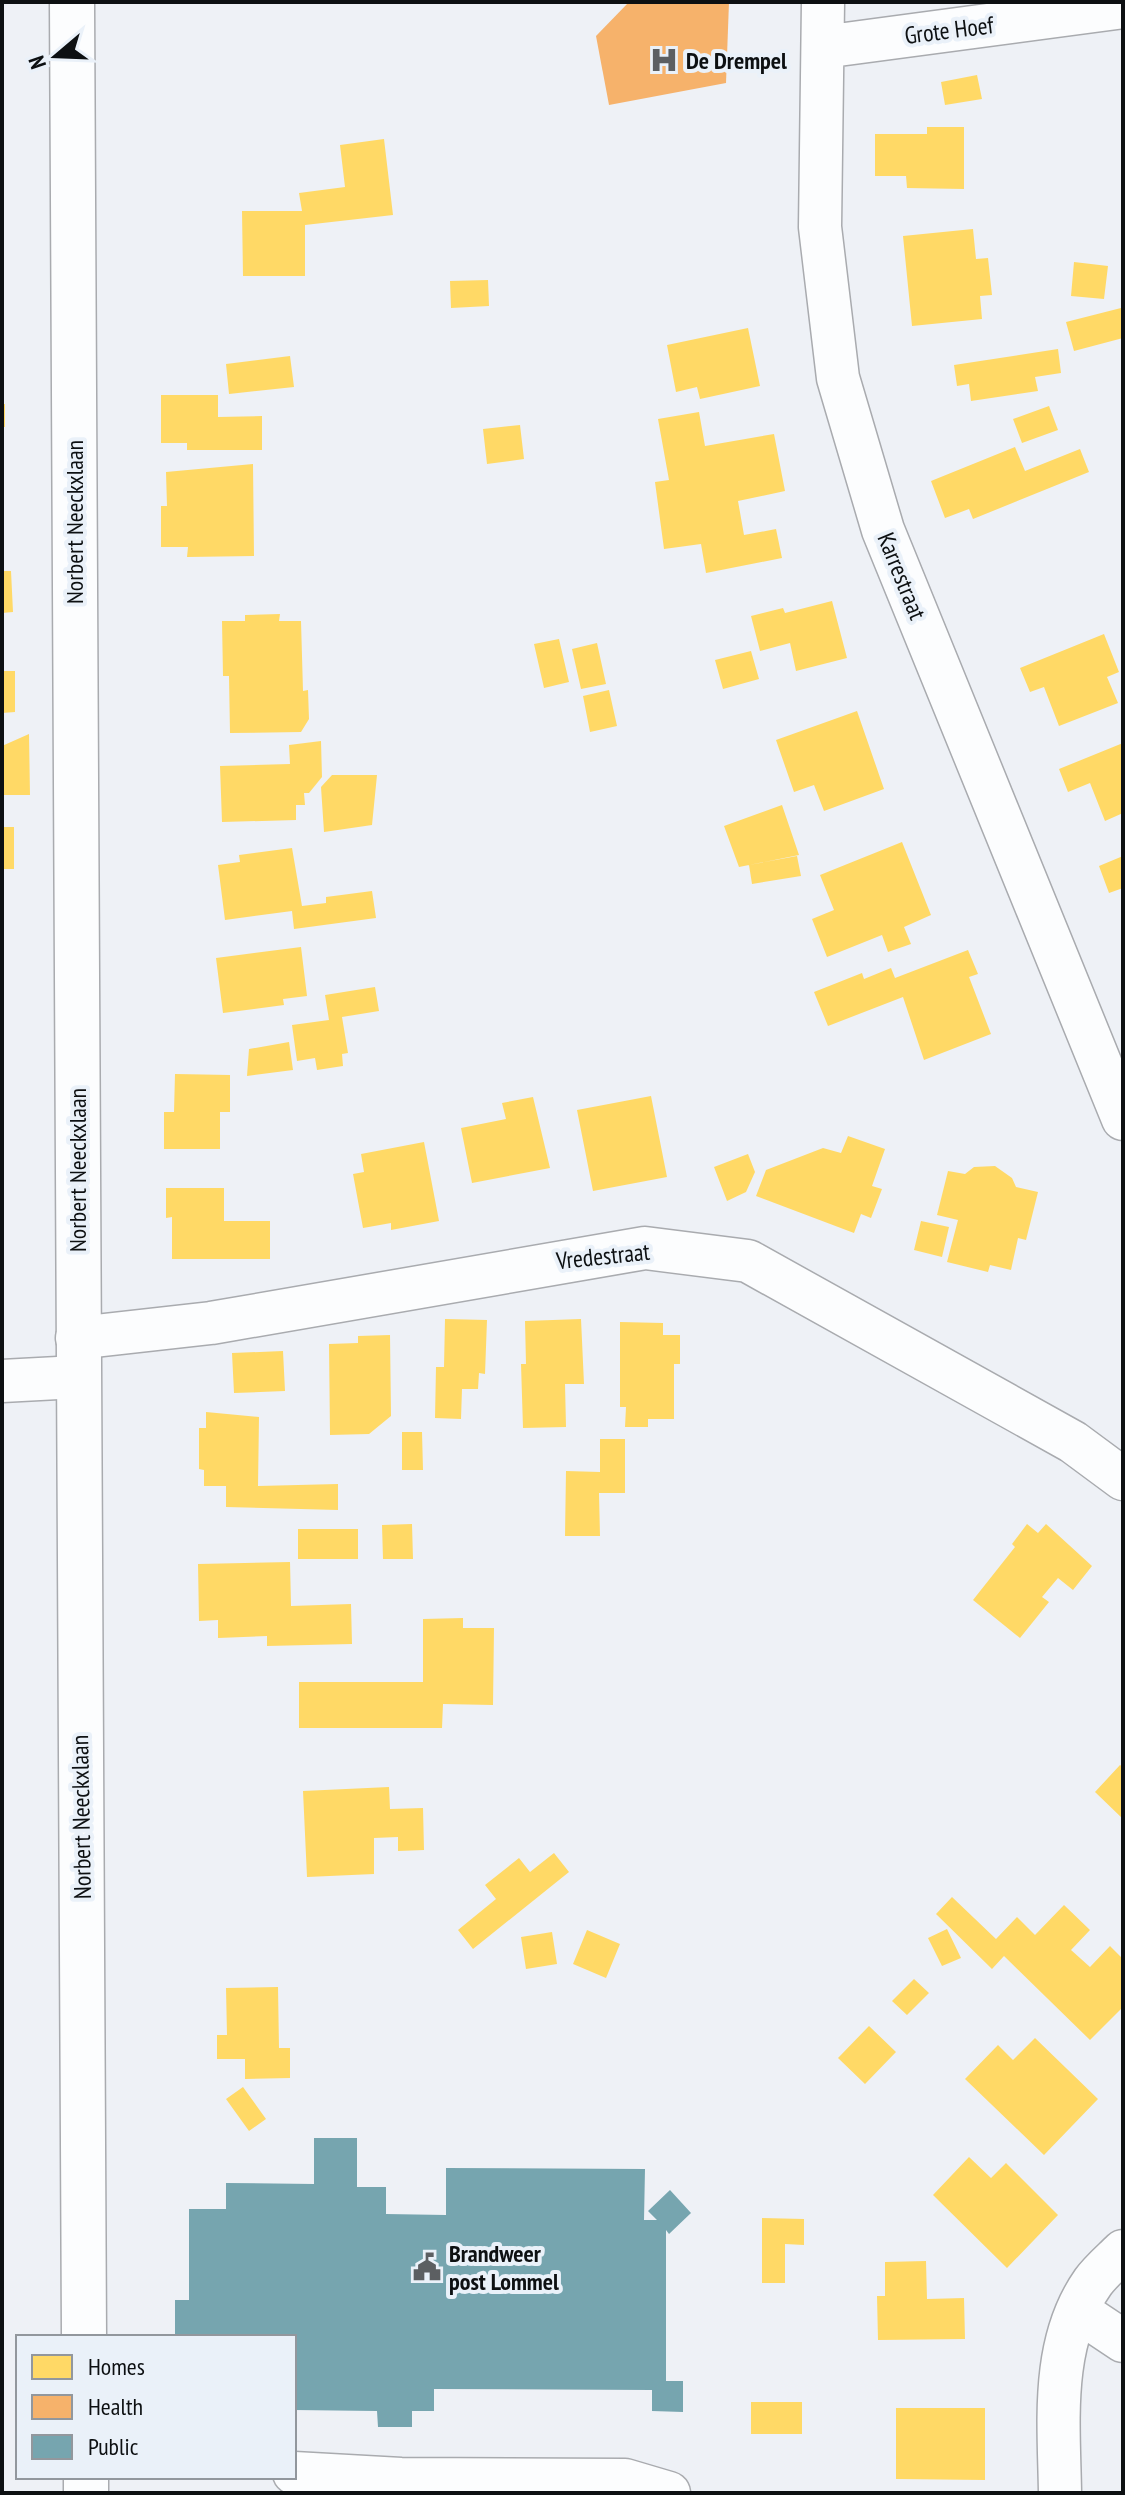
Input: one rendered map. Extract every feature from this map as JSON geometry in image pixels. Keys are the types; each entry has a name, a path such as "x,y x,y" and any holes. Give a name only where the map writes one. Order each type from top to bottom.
{"main road":[{"name":"Norbert Neeckxlaan","path":"72,2 84,2335"}],"street":[{"name":"Karrestraat","path":"823,2 820,227 838,378 883,530 1123,1119"},
{"name":"Grote Hoef","path":"823,47 1123,7"},
{"name":"Vredestraat","path":"2,1381 77,1357 211,1323 645,1248 748,1261 1073,1442 1123,1479"},
{"path":"1060,2493 1059,2391 1066,2340 1093,2282 1123,2251"},
{"path":"1078,2311 1123,2341"},
{"path":"296,2473 401,2479 625,2480 669,2493"}],"building: Homes":[{"path":"977,75 982,99 945,105 941,82"},
{"path":"927,127 964,127 964,189 907,188 906,176 875,176 875,134 927,134"},
{"path":"384,139 393,215 305,225 305,276 243,276 242,211 302,211 299,193 345,187 340,145"},
{"path":"973,229 976,259 988,258 992,295 980,296 982,319 912,326 903,236"},
{"path":"1074,262 1108,266 1104,299 1071,296"},
{"path":"488,280 489,306 451,308 450,281"},
{"path":"1121,308 1123,338 1074,351 1066,322"},
{"path":"748,328 760,386 700,399 697,387 676,392 667,345"},
{"path":"1058,349 1061,373 1035,377 1038,391 971,401 969,384 957,386 954,365"},
{"path":"290,356 294,387 229,394 226,364"},
{"path":"161,395 218,395 218,417 262,416 262,450 187,450 187,443 161,443"},
{"path":"2,404 5,404 5,427 2,427"},
{"path":"1049,406 1058,430 1022,443 1013,419"},
{"path":"699,412 705,446 774,434 785,491 738,501 744,535 776,529 782,558 706,573 701,544 664,549 655,482 669,480 658,419"},
{"path":"520,425 524,459 487,464 483,429"},
{"path":"1015,447 1025,471 1080,449 1089,472 973,519 969,509 945,518 931,481"},
{"path":"253,464 254,556 187,557 188,547 161,547 161,506 167,506 166,472"},
{"path":"2,571 11,571 13,612 2,613"},
{"path":"832,601 847,658 796,671 790,643 760,651 751,616 783,608 785,613"},
{"path":"280,614 279,621 301,621 303,691 308,690 309,719 301,732 230,733 229,676 223,676 222,621 245,621 245,615"},
{"path":"1104,634 1119,672 1107,677 1118,703 1059,726 1044,687 1030,692 1020,668"},
{"path":"559,639 569,682 544,688 534,644"},
{"path":"597,643 606,684 581,689 572,649"},
{"path":"751,651 759,679 723,689 715,660"},
{"path":"2,671 15,671 15,712 2,713"},
{"path":"609,690 617,726 590,732 583,696"},
{"path":"857,711 884,789 824,811 814,785 794,792 776,740"},
{"path":"29,734 30,795 2,795 2,746"},
{"path":"321,741 322,777 309,793 304,793 305,805 296,805 296,820 222,822 220,766 290,764 289,745"},
{"path":"1123,743 1123,813 1105,821 1090,783 1068,792 1059,769"},
{"path":"332,775 377,775 372,825 324,832 321,787"},
{"path":"782,805 799,855 739,867 724,826"},
{"path":"2,827 14,827 14,869 2,869"},
{"path":"902,842 931,915 904,927 911,944 888,952 882,935 827,957 812,919 834,910 820,875"},
{"path":"292,848 302,906 326,903 326,897 372,891 376,918 294,929 292,911 225,920 218,865 240,862 239,855"},
{"path":"797,856 801,876 752,884 749,865"},
{"path":"1123,856 1123,888 1109,893 1099,866"},
{"path":"301,947 307,996 283,999 284,1005 223,1013 216,958"},
{"path":"968,950 978,974 969,977 991,1034 924,1060 903,997 828,1026 814,992 862,973 864,979 891,968 895,978"},
{"path":"375,987 379,1011 342,1017 348,1053 342,1054 343,1066 317,1070 315,1058 297,1061 292,1025 329,1020 325,995"},
{"path":"289,1042 293,1070 247,1076 249,1049"},
{"path":"175,1074 230,1075 230,1112 220,1112 220,1149 164,1149 164,1112 174,1112"},
{"path":"651,1096 667,1177 593,1191 577,1110"},
{"path":"533,1097 550,1168 472,1183 461,1128 506,1119 502,1103"},
{"path":"848,1136 885,1149 872,1186 882,1189 871,1218 861,1214 854,1233 756,1196 766,1170 823,1148 841,1153"},
{"path":"424,1142 439,1221 391,1230 391,1223 363,1228 353,1174 364,1172 361,1154"},
{"path":"748,1154 755,1172 746,1192 727,1201 714,1167"},
{"path":"995,1166 1012,1178 1016,1187 1038,1192 1026,1240 1018,1238 1011,1270 990,1265 988,1272 947,1262 958,1220 937,1215 948,1171 965,1174 974,1167"},
{"path":"166,1188 224,1188 224,1221 270,1221 270,1259 172,1259 172,1217 166,1218"},
{"path":"921,1221 949,1227 942,1257 914,1250"},
{"path":"445,1319 487,1320 485,1374 479,1373 478,1389 462,1389 461,1419 435,1418 436,1367 444,1367"},
{"path":"581,1319 584,1384 565,1384 566,1427 523,1428 521,1364 526,1364 525,1321"},
{"path":"620,1322 663,1323 663,1335 680,1335 680,1364 674,1364 674,1419 648,1419 648,1427 625,1427 626,1407 620,1407"},
{"path":"390,1335 391,1416 369,1434 330,1435 329,1344 358,1343 358,1336"},
{"path":"283,1351 285,1391 234,1393 232,1353"},
{"path":"206,1412 259,1417 258,1486 338,1484 338,1510 226,1507 226,1486 204,1486 204,1470 199,1469 199,1428 206,1428"},
{"path":"402,1432 422,1432 423,1470 402,1470"},
{"path":"600,1439 625,1439 625,1493 599,1493 600,1536 565,1536 566,1471 600,1472"},
{"path":"412,1524 413,1559 383,1559 382,1525"},
{"path":"1027,1524 1038,1533 1046,1524 1092,1566 1073,1590 1058,1578 1042,1597 1049,1602 1020,1638 973,1600 1015,1547 1012,1544"},
{"path":"298,1529 358,1529 358,1559 298,1559"},
{"path":"290,1562 291,1606 351,1604 352,1644 267,1646 267,1636 218,1638 218,1620 199,1621 198,1564"},
{"path":"463,1618 463,1628 494,1628 493,1705 443,1704 442,1728 299,1728 299,1682 423,1682 423,1619"},
{"path":"1120,1765 1123,1767 1123,1819 1095,1792"},
{"path":"389,1787 390,1809 423,1808 424,1850 398,1851 398,1837 374,1838 374,1874 307,1877 303,1791"},
{"path":"554,1853 569,1872 473,1949 458,1930 496,1899 485,1885 519,1858 530,1872"},
{"path":"952,1897 996,1939 1017,1917 1035,1935 1064,1905 1090,1930 1071,1950 1090,1967 1110,1946 1123,1959 1123,2007 1090,2040 1004,1956 992,1969 936,1914"},
{"path":"947,1929 961,1958 942,1966 928,1938"},
{"path":"587,1930 620,1944 606,1978 573,1964"},
{"path":"552,1932 557,1964 526,1969 521,1937"},
{"path":"914,1979 929,1993 907,2015 892,2001"},
{"path":"278,1987 279,2048 290,2048 290,2078 245,2079 245,2059 217,2059 217,2035 227,2035 226,1988"},
{"path":"869,2026 896,2052 865,2084 838,2058"},
{"path":"1035,2038 1098,2099 1044,2155 965,2079 998,2045 1013,2060"},
{"path":"243,2087 266,2119 249,2131 226,2099"},
{"path":"969,2157 991,2178 1006,2163 1058,2215 1007,2268 933,2195"},
{"path":"762,2218 804,2219 804,2245 785,2244 785,2283 762,2283"},
{"path":"926,2261 927,2299 964,2298 965,2339 878,2340 877,2296 885,2296 885,2262"},
{"path":"751,2402 802,2402 802,2434 751,2434"},
{"path":"896,2408 985,2408 985,2480 896,2479"}],"building: Health":[{"name":"De Drempel","path":"629,2 729,2 726,83 609,105 596,36"}],"building: Public":[{"name":"Brandweer post Lommel","path":"314,2138 357,2138 357,2187 386,2187 386,2214 446,2215 446,2168 645,2169 644,2220 657,2220 648,2211 670,2190 691,2213 669,2234 666,2230 666,2381 683,2381 683,2412 652,2411 652,2390 434,2389 434,2411 412,2411 412,2427 378,2427 377,2411 296,2410 296,2335 175,2335 175,2300 189,2300 189,2209 226,2209 226,2183 314,2184"}],"place":[{"name":"De Drempel","path":"664,60"},
{"name":"Brandweer post Lommel","path":"427,2267"}]}
